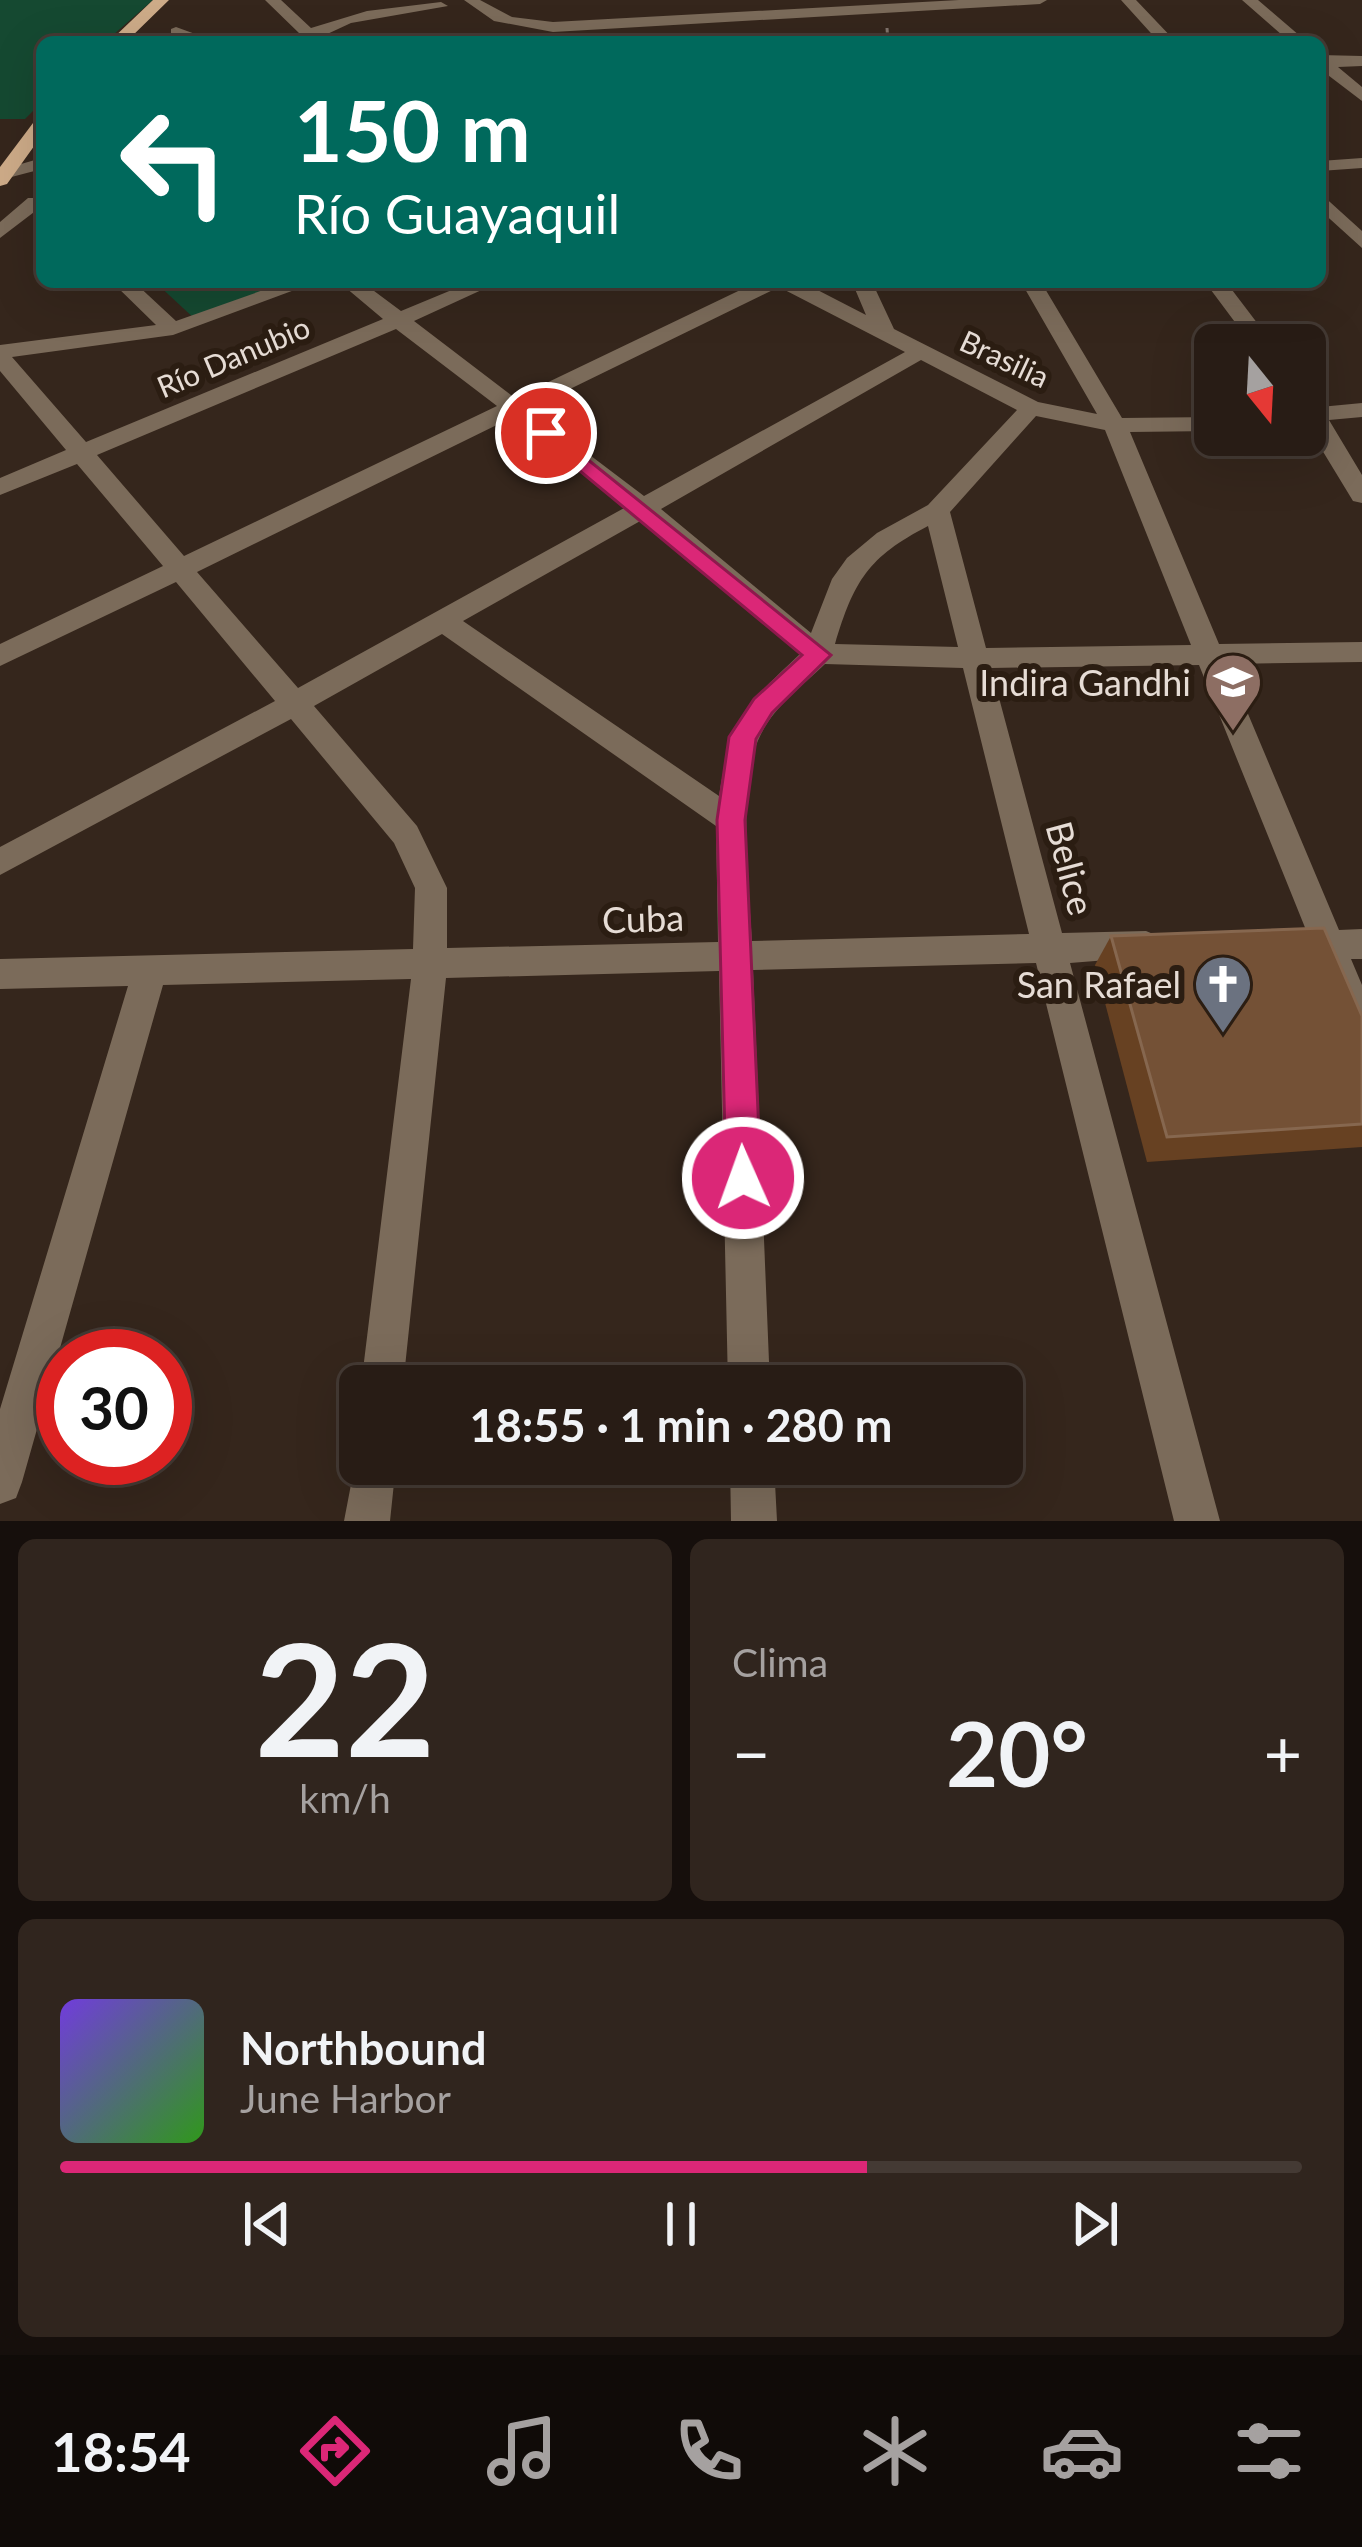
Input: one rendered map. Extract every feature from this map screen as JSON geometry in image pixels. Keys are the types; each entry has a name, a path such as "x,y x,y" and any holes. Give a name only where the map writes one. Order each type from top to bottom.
{"main road":[{"path":"123,36 162,0"},
{"path":"2,177 36,131"}],"street":[{"path":"272,0 303,36"},
{"path":"471,0 483,13 511,23 603,25 1040,0"},
{"path":"596,0 603,25"},
{"path":"1128,0 1162,36"},
{"path":"1250,0 1292,36"},
{"path":"1005,1 1017,20"},
{"path":"342,3 358,25"},
{"path":"313,36 441,6"},
{"path":"727,16 738,36"},
{"path":"176,32 187,36"},
{"path":"1326,62 1362,61"},
{"path":"1326,66 1362,96"},
{"path":"1326,166 1362,163"},
{"path":"2,177 36,165"},
{"path":"1326,205 1362,242"},
{"path":"0,232 36,206"},
{"path":"129,288 173,329"},
{"path":"0,355 173,329 289,288"},
{"path":"357,288 644,509 818,655 975,658 1362,652"},
{"name":"Río Danubio","path":"0,487 474,288"},
{"path":"0,656 761,288"},
{"name":"Brasilia","path":"798,288 1031,408 1115,425 1194,424"},
{"path":"865,288 884,331"},
{"path":"1035,288 1115,425 1209,654 1345,944 1362,1028"},
{"path":"1220,288 1247,324"},
{"path":"0,862 296,703 922,351"},
{"path":"0,355 406,835 431,888 430,966 384,1365"},
{"path":"748,1365 731,820 743,737 763,706 818,655 852,563 879,540 937,511 1031,408"},
{"path":"1326,410 1362,410"},
{"path":"1326,438 1362,495"},
{"name":"Belice","path":"937,511 1197,1521"},
{"path":"442,621 731,820"},
{"path":"1259,945 1345,944"},
{"name":"Cuba","path":"0,974 430,966 737,953 1190,946"},
{"path":"0,1482 150,970"},
{"path":"367,1521 371,1485"},
{"path":"753,1485 754,1521"}],"green space":[{"path":"0,0 153,0 112,36 36,36 36,108 25,119 0,119"},
{"path":"161,288 280,288 197,321"}],"building":[{"name":"San Rafael","path":"1324,928 1362,1016 1362,1124 1167,1137 1111,936"}],"place":[{"name":"Indira Gandhi","path":"1233,733"},
{"name":"San Rafael","path":"1223,1035"}],"route":[{"path":"546,433 818,655 763,706 743,737 731,820 743,1178"}]}
